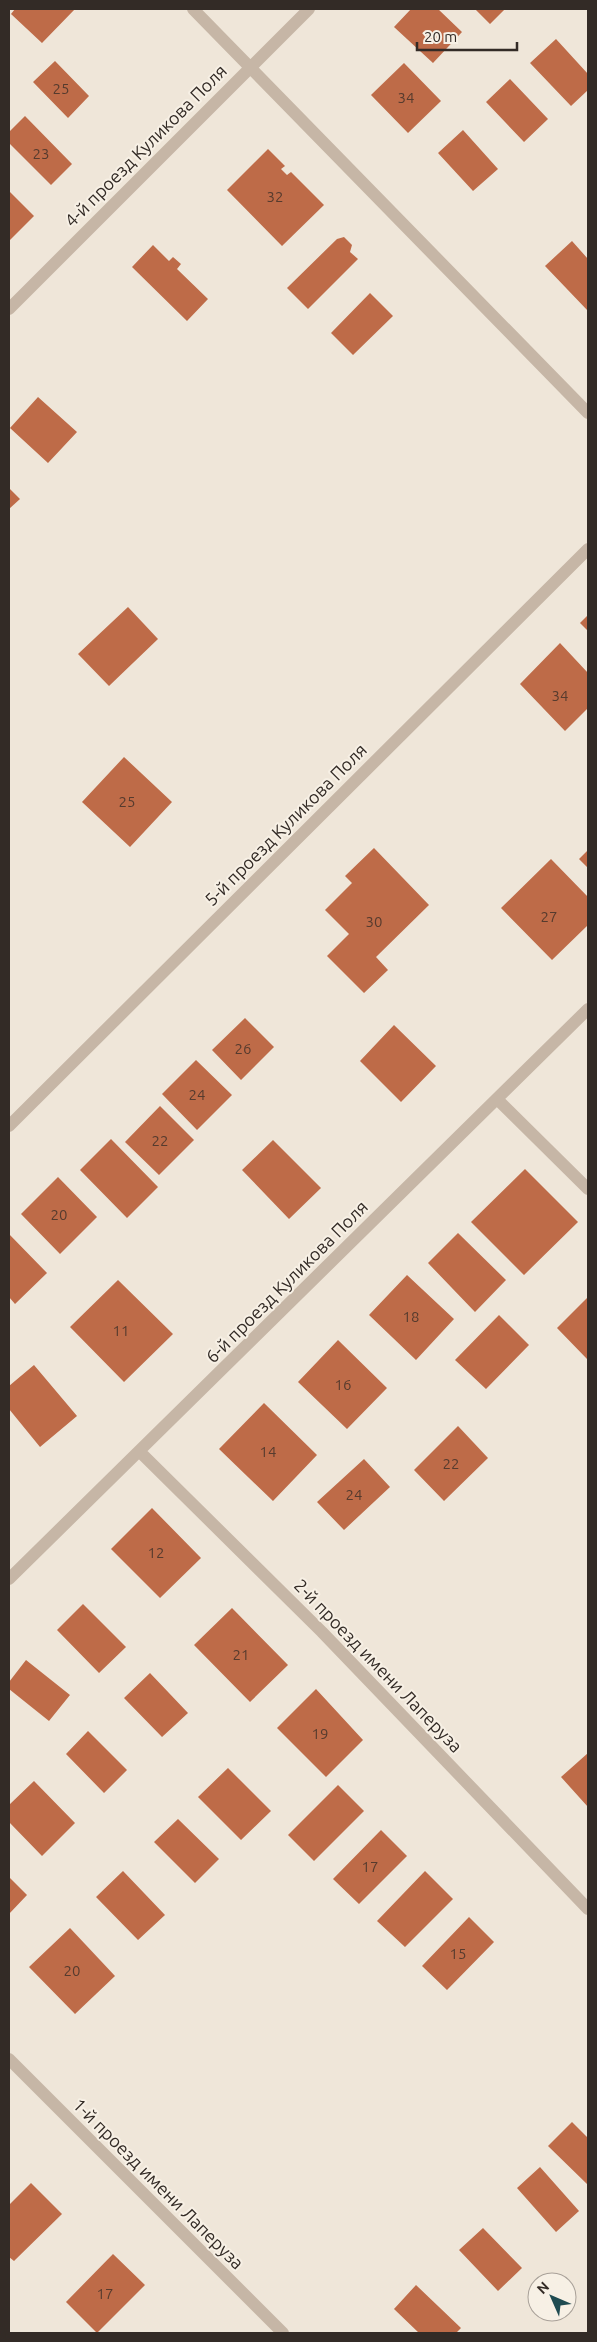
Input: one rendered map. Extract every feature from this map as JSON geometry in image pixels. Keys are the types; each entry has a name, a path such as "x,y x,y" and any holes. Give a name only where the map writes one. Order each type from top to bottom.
{"street":[{"path":"193,9 588,413"},
{"name":"4-й проезд Куликова Поля","path":"9,309 309,9"},
{"name":"5-й проезд Куликова Поля","path":"9,1126 588,549"},
{"name":"6-й проезд Куликова Поля","path":"9,1579 588,1009"},
{"path":"497,1100 588,1189"},
{"name":"2-й проезд имени Лаперуза","path":"139,1451 322,1632 588,1908"},
{"name":"1-й проезд имени Лаперуза","path":"9,2059 283,2333"}],"building":[{"path":"15,9 75,9 42,43 11,14"},
{"path":"411,9 438,9 462,32 433,63 394,27"},
{"path":"475,9 505,9 490,24"},
{"path":"556,39 588,74 588,90 571,106 530,63"},
{"path":"55,61 89,96 68,118 33,82"},
{"path":"404,63 441,101 408,133 371,95"},
{"path":"510,79 548,119 524,142 486,102"},
{"path":"25,116 72,164 51,185 9,143 9,132"},
{"path":"463,130 498,169 473,191 438,153"},
{"path":"268,149 285,166 281,169 287,175 291,172 324,205 282,246 227,190"},
{"path":"9,191 34,216 9,241"},
{"path":"344,237 352,245 350,252 358,259 308,309 287,288 337,239"},
{"path":"572,241 588,259 588,311 545,266"},
{"path":"153,245 169,261 173,257 181,264 177,269 208,299 187,321 132,267"},
{"path":"370,293 393,316 353,355 331,333"},
{"path":"38,397 77,432 48,463 10,428"},
{"path":"9,488 20,499 9,509"},
{"path":"128,607 158,639 109,686 78,654"},
{"path":"588,615 588,631 580,623"},
{"path":"560,643 588,673 588,708 565,731 520,684"},
{"path":"124,757 172,802 130,847 82,802"},
{"path":"374,848 429,905 376,957 388,970 364,993 327,956 349,934 325,910 352,883 345,876"},
{"path":"588,850 588,868 579,859"},
{"path":"551,859 588,897 588,925 552,960 501,908"},
{"path":"245,1018 274,1047 241,1080 212,1050"},
{"path":"394,1025 436,1066 401,1102 360,1061"},
{"path":"196,1060 232,1095 197,1130 162,1094"},
{"path":"160,1106 194,1140 159,1175 125,1142"},
{"path":"111,1139 158,1187 127,1218 80,1170"},
{"path":"273,1140 321,1188 289,1219 242,1170"},
{"path":"525,1169 578,1222 524,1275 471,1222"},
{"path":"58,1177 97,1217 60,1254 21,1214"},
{"path":"458,1233 506,1280 475,1312 428,1263"},
{"path":"9,1234 47,1273 15,1304 9,1297"},
{"path":"407,1275 454,1319 416,1360 369,1315"},
{"path":"118,1280 173,1334 124,1382 70,1327"},
{"path":"588,1297 588,1358 587,1359 557,1328"},
{"path":"499,1315 529,1345 486,1389 455,1360"},
{"path":"338,1340 387,1388 347,1429 298,1382"},
{"path":"34,1365 77,1416 40,1447 9,1409 9,1386"},
{"path":"264,1403 317,1455 273,1501 219,1449"},
{"path":"458,1426 488,1458 444,1501 414,1470"},
{"path":"364,1459 390,1487 344,1530 317,1502"},
{"path":"152,1508 201,1558 160,1598 111,1549"},
{"path":"83,1604 126,1647 99,1673 57,1630"},
{"path":"232,1608 288,1665 250,1702 194,1645"},
{"path":"26,1660 70,1695 49,1721 9,1689 9,1682"},
{"path":"150,1673 188,1713 162,1737 124,1698"},
{"path":"316,1689 363,1740 326,1777 277,1728"},
{"path":"88,1731 127,1770 104,1793 66,1754"},
{"path":"588,1753 588,1807 561,1777"},
{"path":"228,1768 271,1811 241,1840 198,1797"},
{"path":"34,1781 75,1823 42,1856 9,1822 9,1805"},
{"path":"338,1785 364,1811 314,1861 288,1835"},
{"path":"178,1819 219,1859 195,1883 154,1842"},
{"path":"381,1830 407,1856 359,1904 333,1879"},
{"path":"123,1871 165,1915 138,1940 96,1897"},
{"path":"425,1871 453,1899 405,1947 377,1921"},
{"path":"9,1877 27,1895 9,1914"},
{"path":"469,1917 494,1942 447,1990 422,1966"},
{"path":"70,1928 115,1976 75,2014 29,1967"},
{"path":"572,2122 588,2138 588,2185 548,2146"},
{"path":"540,2167 579,2211 556,2232 517,2188"},
{"path":"31,2183 62,2214 14,2261 9,2257 9,2205"},
{"path":"483,2228 522,2268 498,2291 459,2250"},
{"path":"113,2254 145,2285 97,2333 66,2302"},
{"path":"416,2285 461,2328 456,2333 419,2333 394,2309"}]}
